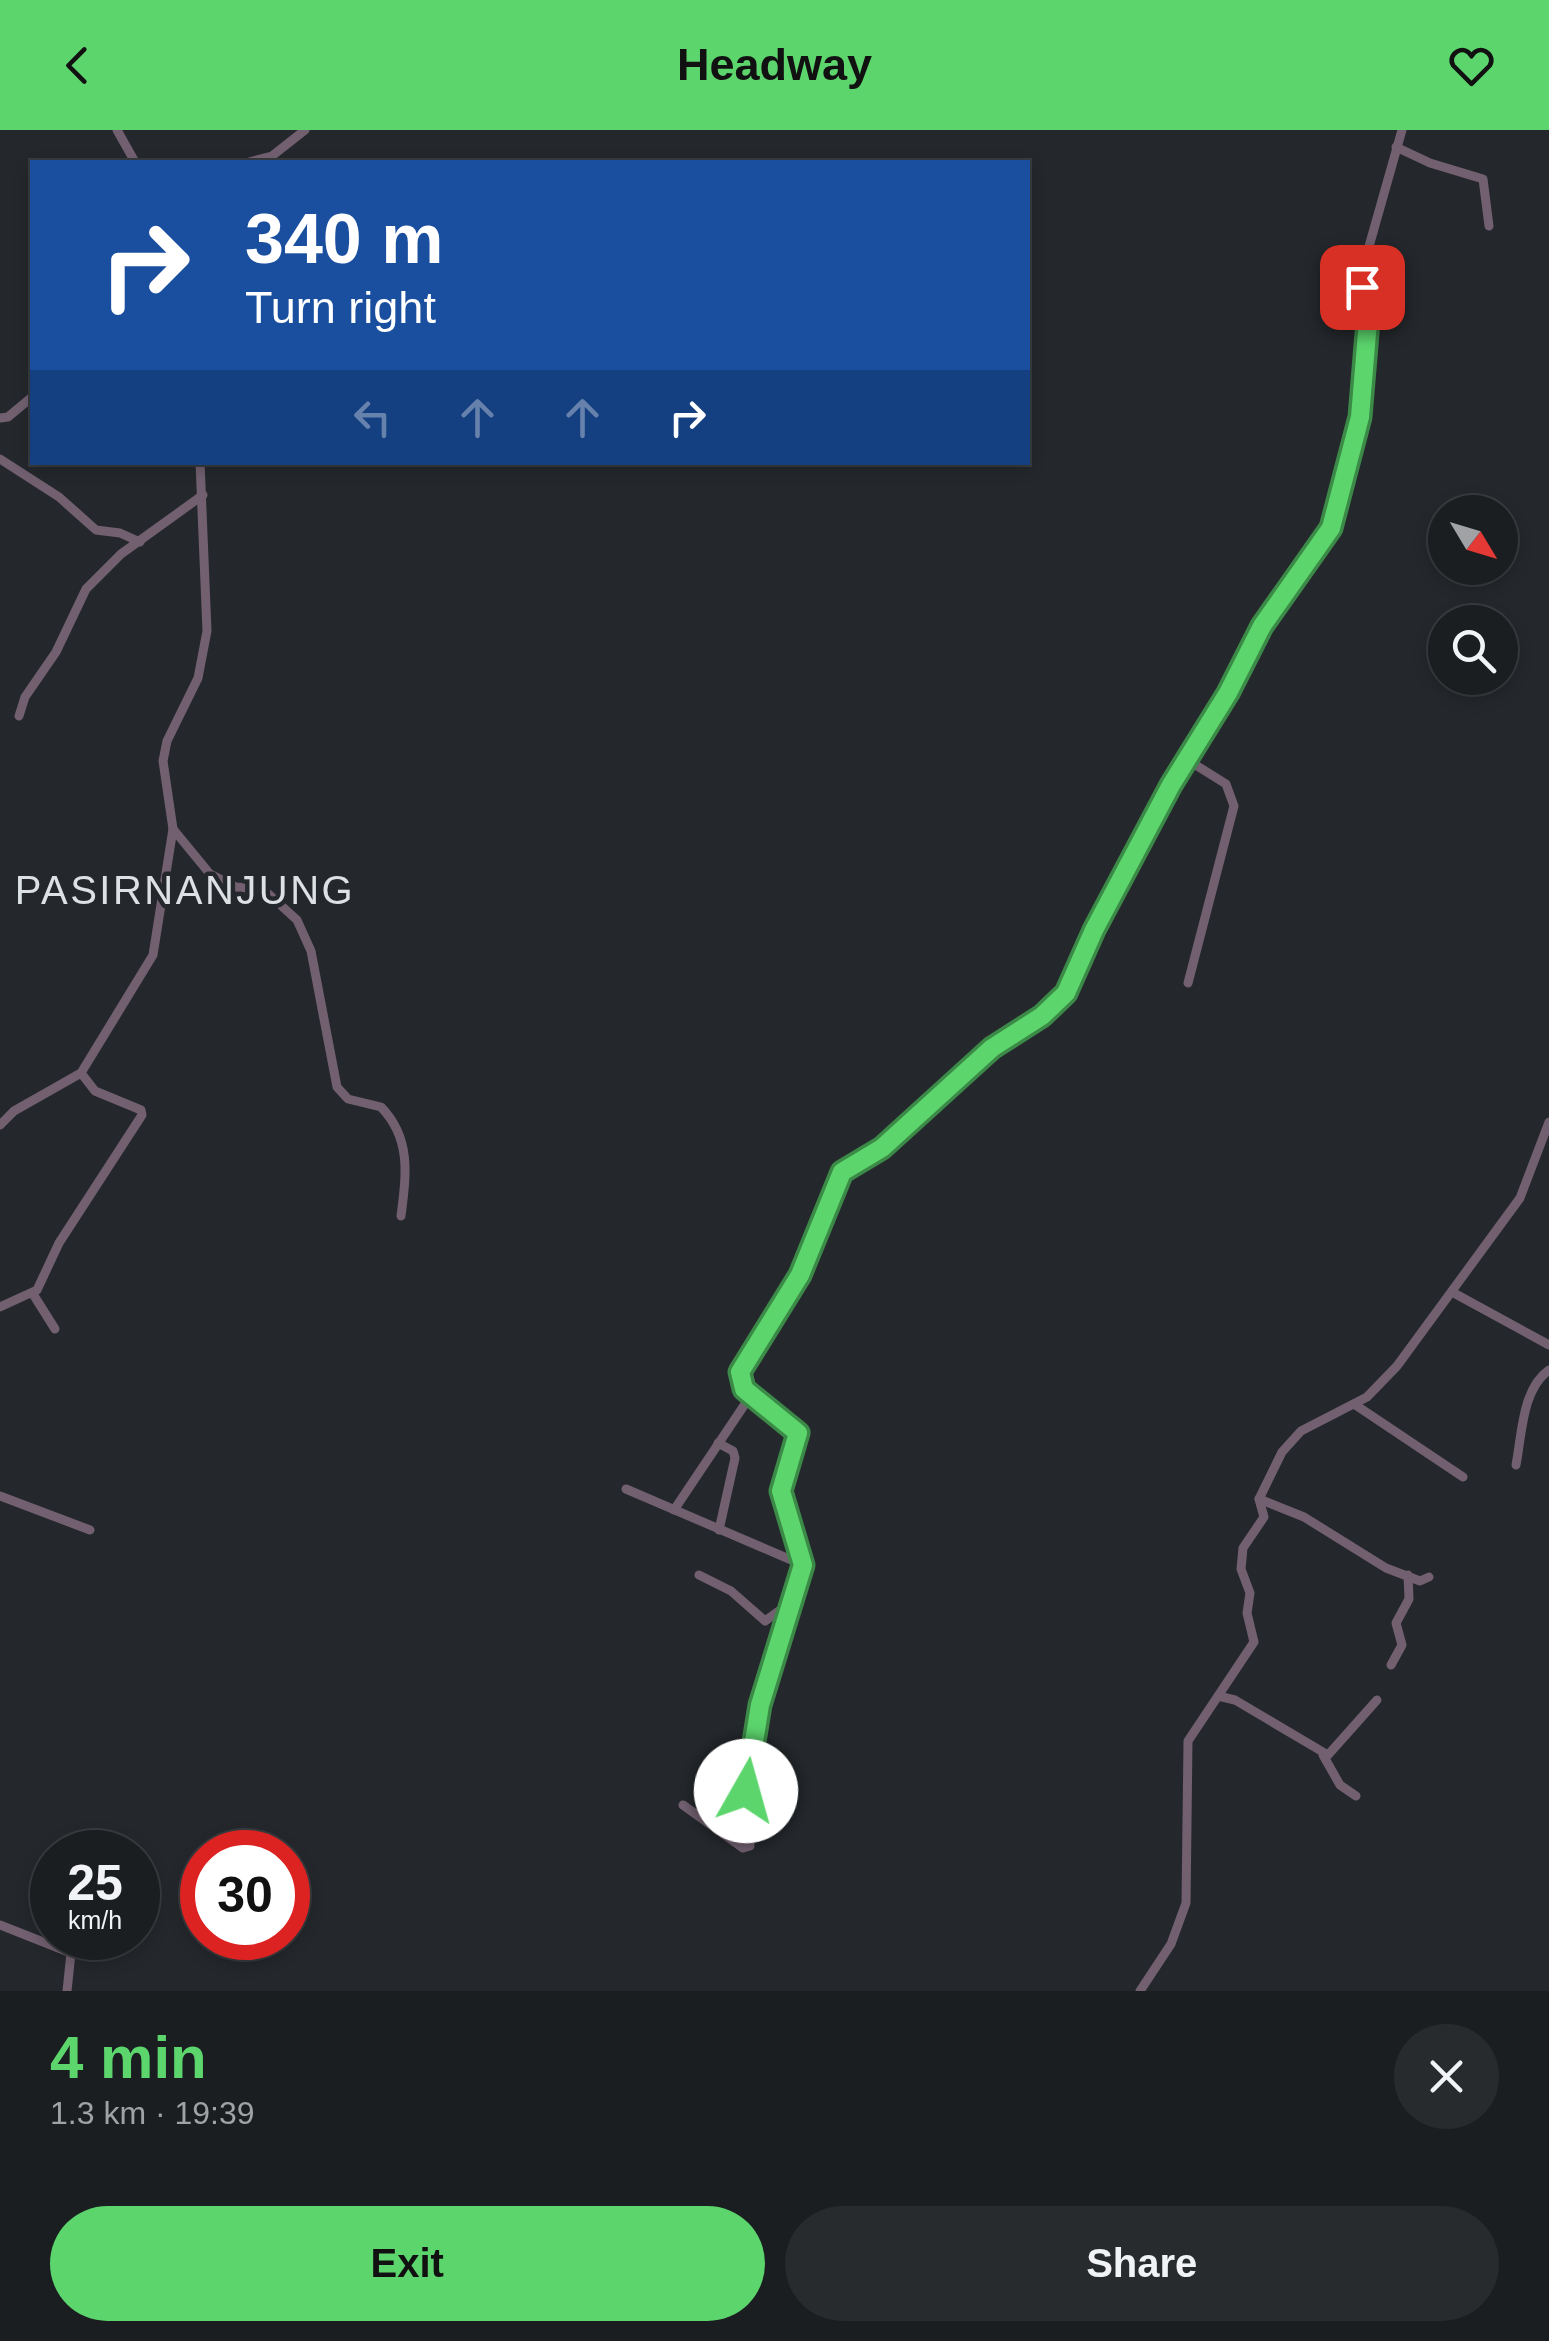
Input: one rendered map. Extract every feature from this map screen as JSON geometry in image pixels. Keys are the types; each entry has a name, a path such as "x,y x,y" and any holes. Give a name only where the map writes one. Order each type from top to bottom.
{"street":[{"path":"117,130 134,160"},
{"path":"256,160 272,156 305,130"},
{"path":"683,1805 742,1847 750,1846 747,1771 788,1604 803,1565 781,1491 798,1433 739,1383 740,1372 800,1275 842,1172 882,1148 980,1058 1042,1016 1066,993 1110,899 1186,758 1228,693 1262,626 1332,525 1363,400 1366,257 1402,130"},
{"path":"1396,147 1430,164 1483,179 1489,226"},
{"path":"0,418 8,418 30,399"},
{"path":"0,459 59,497 96,530 120,533 140,542"},
{"path":"0,1125 14,1111 80,1073 152,955 173,829 163,761 168,741 198,678 206,631 200,465"},
{"path":"19,716 25,697 56,652 86,589 110,563 202,495"},
{"path":"1186,758 1226,784 1234,806 1188,983"},
{"path":"173,829 210,874 236,887 266,890 305,932 336,1087 348,1098 381,1108 403,1145 408,1162 401,1216"},
{"path":"0,1307 33,1294 59,1242 142,1115 140,1109 94,1091 80,1073"},
{"path":"1140,1991 1171,1944 1186,1904 1188,1741 1254,1642 1248,1612 1250,1593 1241,1569 1244,1548 1264,1517 1258,1499 1288,1444 1314,1420 1354,1404 1397,1366 1529,1183 1549,1122"},
{"path":"1452,1292 1549,1345"},
{"path":"33,1294 55,1329"},
{"path":"1516,1465 1528,1399 1540,1376 1549,1370"},
{"path":"674,1510 751,1394"},
{"path":"1354,1404 1463,1477"},
{"path":"718,1443 733,1451 735,1458 720,1530"},
{"path":"626,1489 803,1565"},
{"path":"0,1496 90,1530"},
{"path":"1258,1499 1304,1517 1386,1568 1420,1581 1429,1577"},
{"path":"700,1575 731,1590 765,1621 788,1604"},
{"path":"1390,1665 1402,1645 1396,1623 1409,1598 1408,1575"},
{"path":"1218,1696 1236,1700 1323,1755 1340,1786 1356,1796"},
{"path":"1323,1755 1332,1753 1377,1700"},
{"path":"0,1925 71,1953 67,1991"}],"district":[{"name":"PASIRNANJUNG","path":"185,890"}],"route":[{"path":"746,1791 760,1705 803,1557 781,1491 798,1433 744,1389 739,1383 740,1372 763,1328 800,1275 842,1172 882,1148 992,1048 1042,1016 1066,993 1141,837 1186,758 1228,693 1262,626 1331,528 1365,383 1368,321 1362,287"}]}
